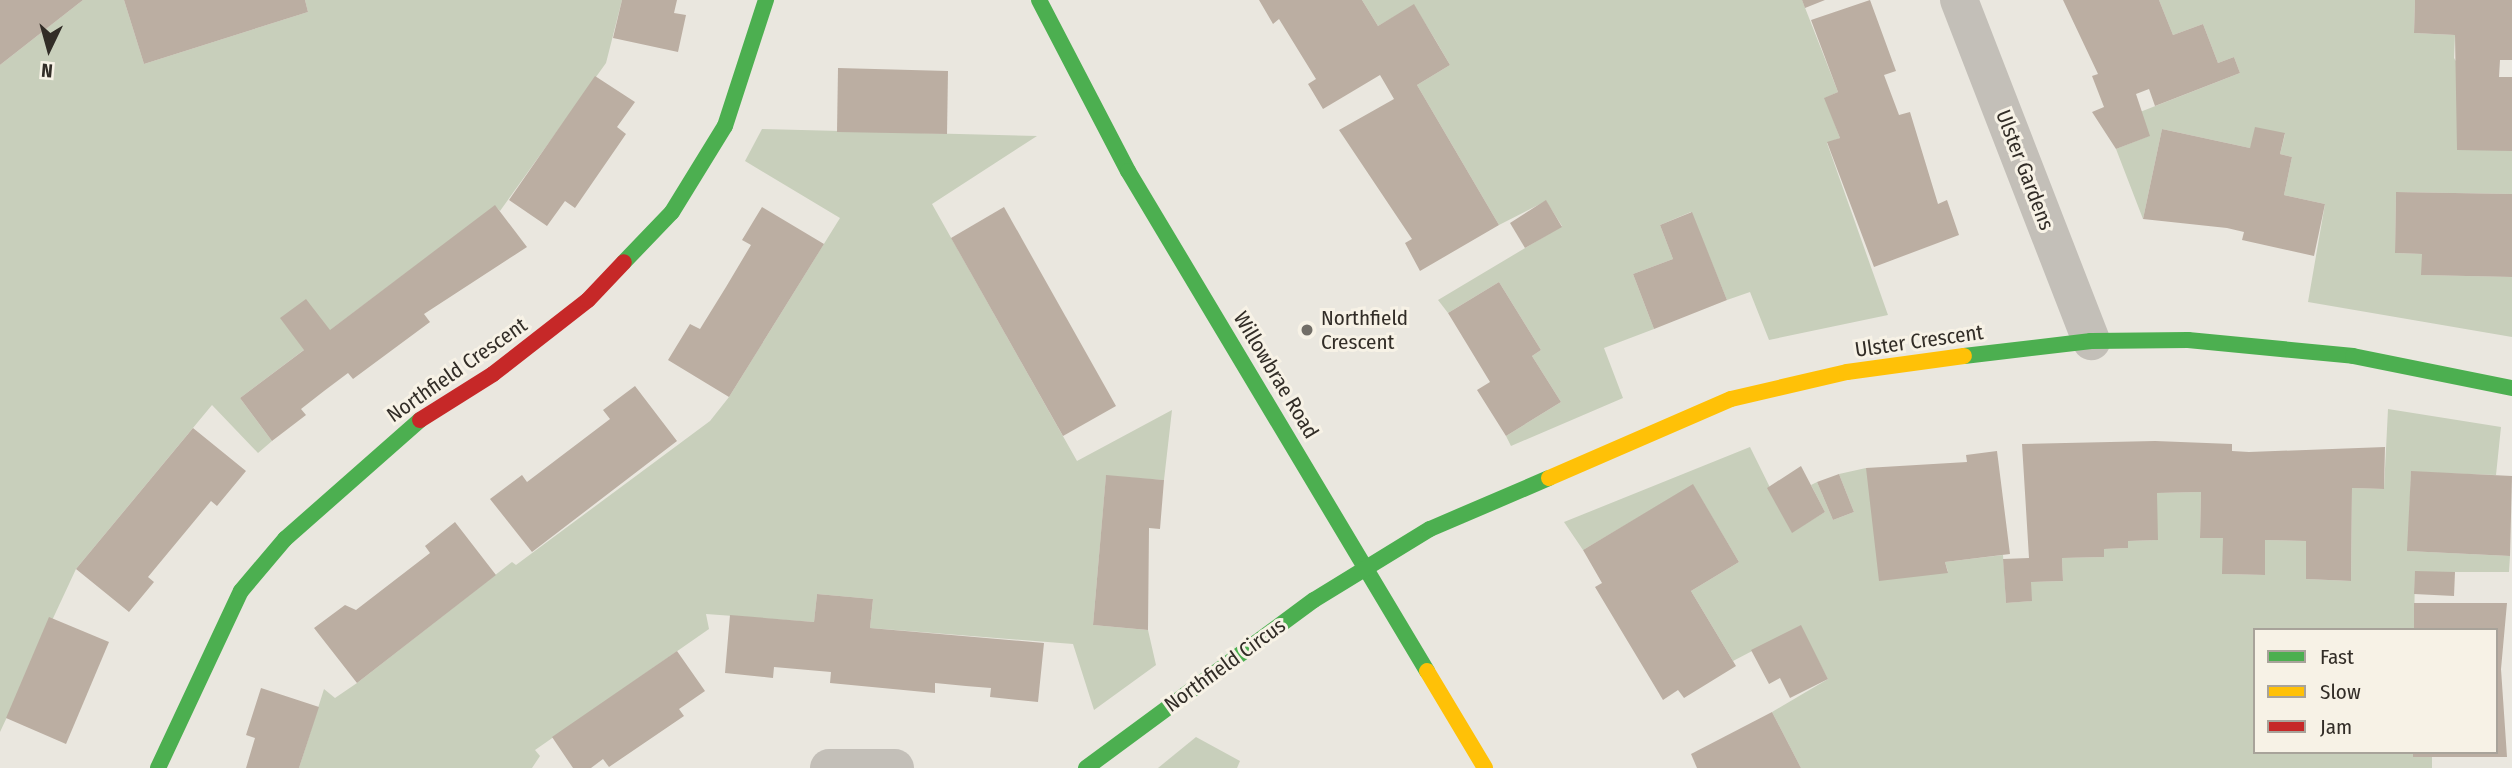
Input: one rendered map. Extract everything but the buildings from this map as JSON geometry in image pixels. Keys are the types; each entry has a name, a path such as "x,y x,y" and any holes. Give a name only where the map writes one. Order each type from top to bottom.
{"street":[{"name":"Northfield Crescent","path":"158,768 234,603 285,539 411,426 493,374 588,300 673,212 724,126 766,0"},
{"name":"Willowbrae Road","path":"1039,0 1128,171 1367,566 1485,768"},
{"name":"Ulster Gardens","path":"1959,0 2091,341"},
{"name":"Ulster Crescent","path":"1367,566 1443,523 1731,399 1847,372 2091,341 2266,345 2512,388"},
{"name":"Northfield Circus","path":"1086,768 1367,566"},
{"path":"829,768 895,768"}],"green space":[{"path":"83,0 124,0 144,64 308,12 305,0 622,0 606,63 500,211 495,206 240,398 272,441 258,453 212,405 76,569 0,732 0,65"},
{"path":"1362,0 1802,0 1838,92 1825,98 1840,138 1827,143 1888,315 1769,340 1750,292 1727,300 1691,212 1660,225 1673,259 1633,274 1654,329 1604,348 1623,398 1511,446 1506,436 1561,402 1532,356 1541,350 1499,282 1448,313 1438,300 1562,226 1546,201 1499,225 1417,85 1450,65 1436,41 1414,5 1378,26"},
{"path":"2159,0 2415,0 2414,33 2455,35 2454,58 2512,151 2512,194 2396,192 2395,253 2422,254 2422,275 2512,277 2512,337 2308,302 2325,204 2284,195 2292,157 2280,154 2285,134 2250,148 2162,129 2143,219 2116,149 2149,136 2140,112 2240,73 2234,57 2218,63 2203,24 2173,35"},
{"path":"762,129 1037,136 932,204 1077,461 1172,410 1164,480 1106,476 1093,625 1148,630 1156,665 1094,710 1073,644 870,628 873,599 817,594 814,622 706,614 709,629 535,750 540,756 532,768 299,768 324,689 335,698 357,683 512,562 516,565 710,421 729,397 840,218 745,161"},
{"path":"2388,409 2501,427 2496,475 2411,472 2408,551 2510,556 2509,572 2415,572 2414,628 2253,628 2253,754 2421,754 2432,757 2432,768 1801,768 1772,712 1828,679 1800,626 1733,661 1691,591 1739,562 1693,485 1583,550 1564,522 1750,447 1792,532 1825,512 1811,485 1817,482 1833,520 1854,512 1839,474 1866,468 1948,572 1945,562 2003,555 2006,603 2031,601 2031,582 2063,581 2062,558 2104,557 2104,549 2128,548 2128,541 2157,540 2157,493 2201,492 2200,537 2223,538 2223,574 2264,575 2265,540 2306,541 2306,579 2351,581 2352,488 2384,489"},
{"path":"1196,737 1240,761 1237,768 1158,768"}],"traffic: fast":[{"path":"624,262 672,212 725,126 766,0"},
{"path":"1039,0 1128,171 1427,671"},
{"path":"1964,356 2091,341 2188,340 2353,356 2512,388"},
{"path":"158,768 241,591 285,539 420,420"},
{"path":"1086,768 1314,600 1430,529 1549,478"}],"traffic: slow":[{"path":"1549,478 1731,399 1847,372 1964,356"},
{"path":"1427,671 1485,768"}],"traffic: jam":[{"path":"420,420 493,374 588,300 624,262"}],"place":[{"name":"Northfield Crescent","path":"1307,330"}]}
